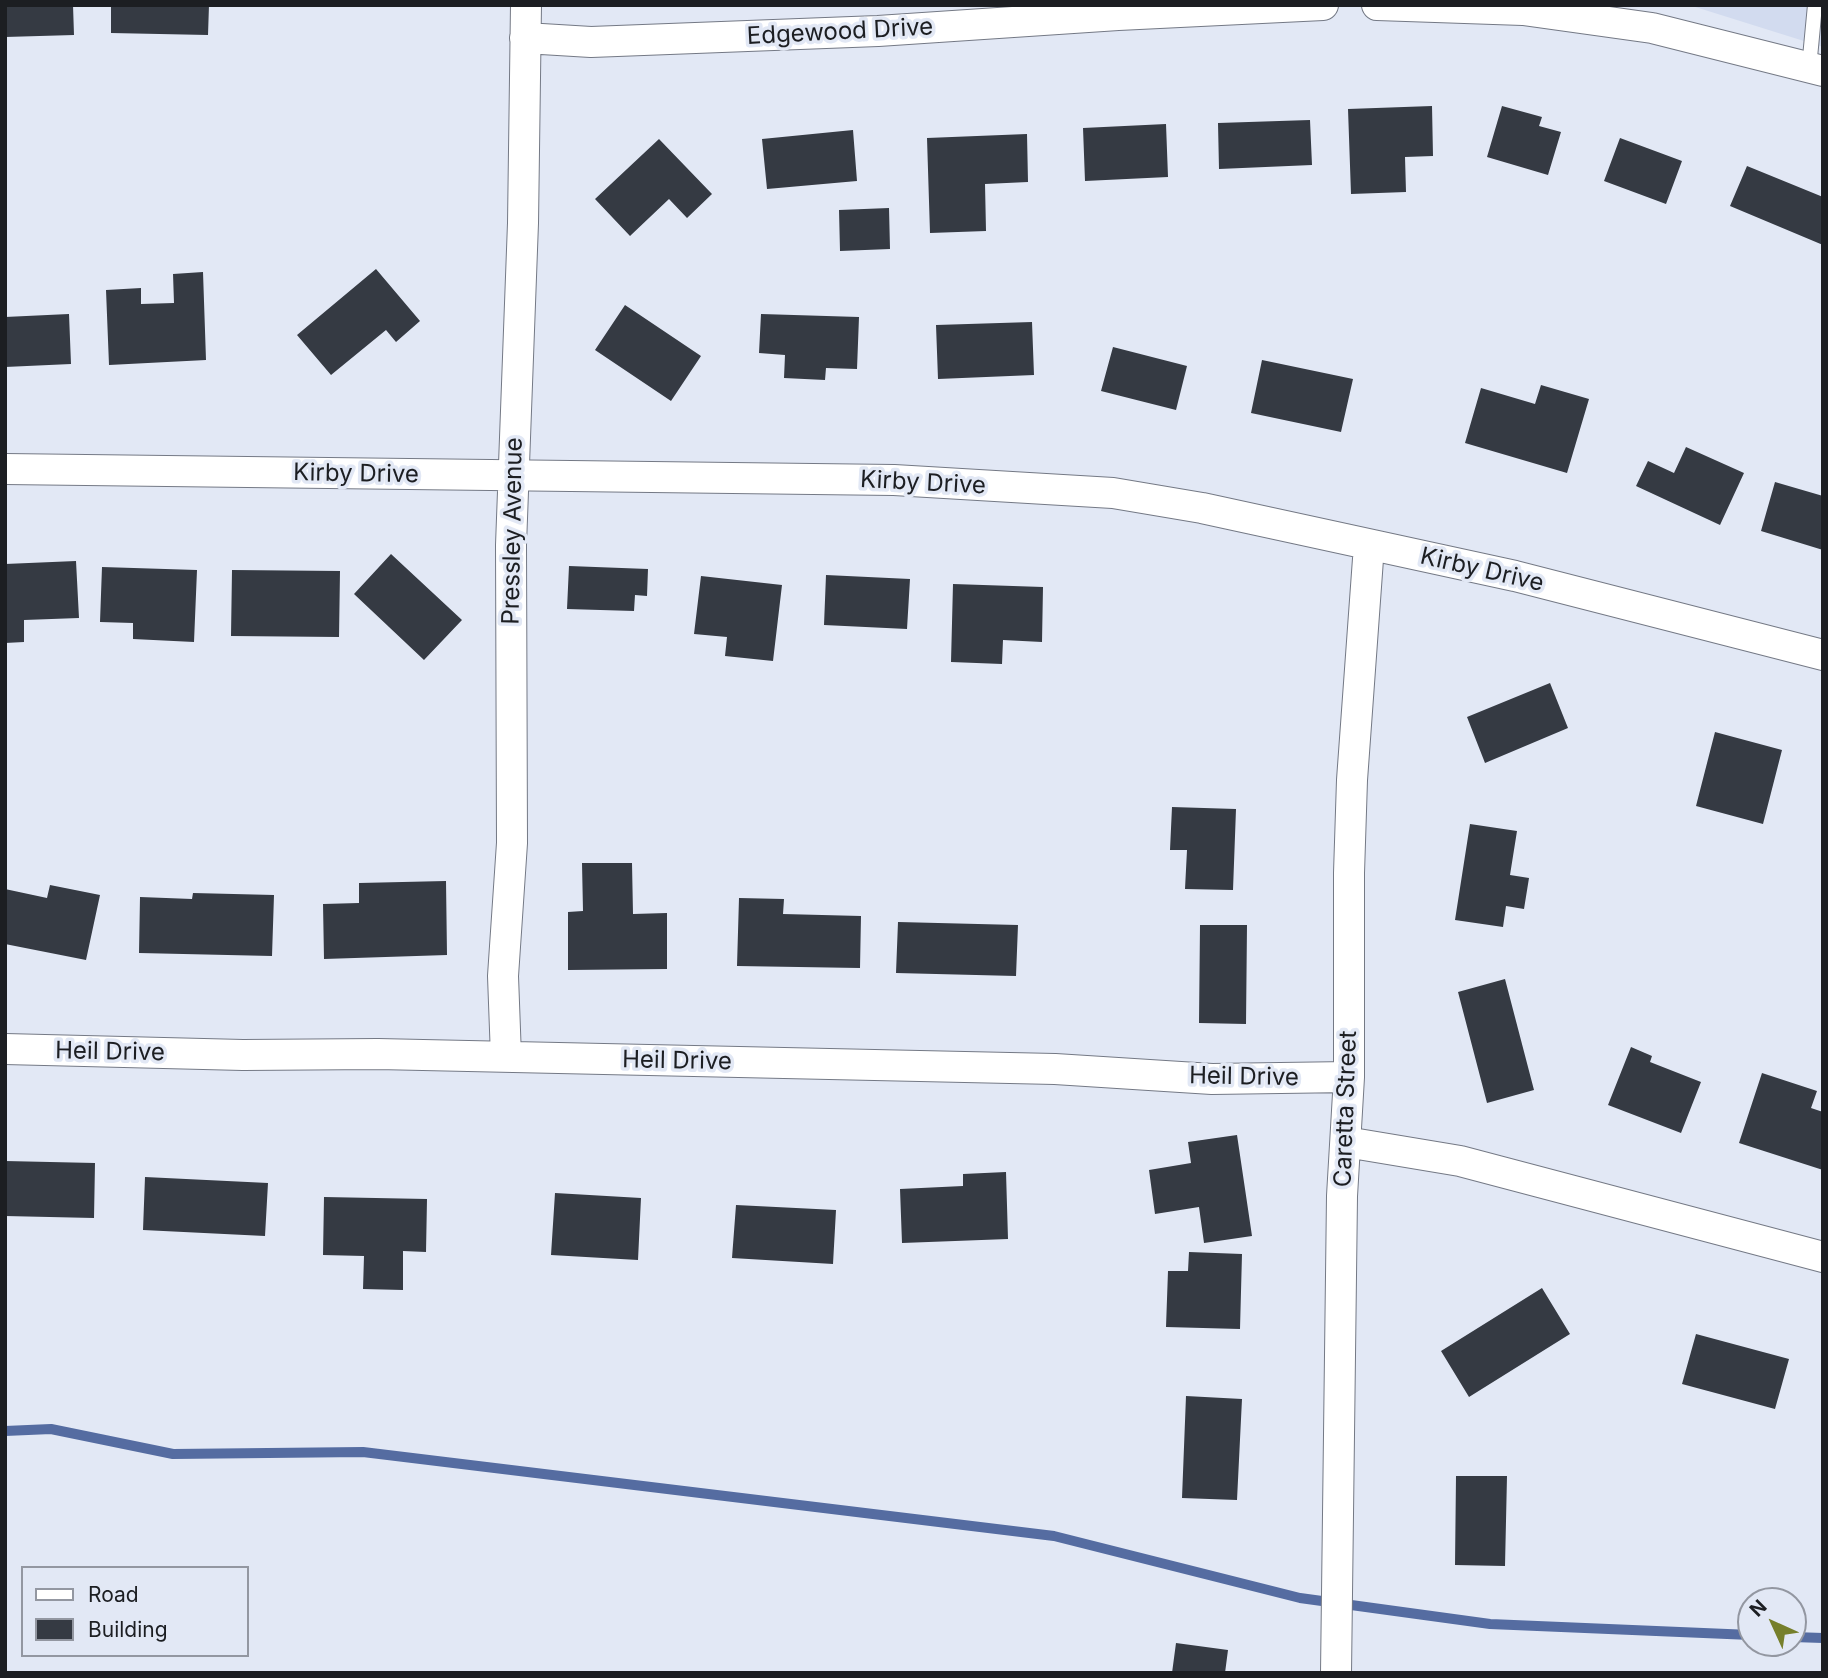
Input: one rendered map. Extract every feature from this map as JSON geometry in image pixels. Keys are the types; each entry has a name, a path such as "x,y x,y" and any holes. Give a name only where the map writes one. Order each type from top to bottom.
{"street":[{"name":"Pressley Avenue","path":"506,1057 503,976 512,844 513,476 523,223 526,5"},
{"name":"Edgewood Drive","path":"525,38 591,42 878,32 1118,15 1323,5"},
{"path":"1377,5 1523,10 1652,28 1816,69"},
{"name":"Kirby Drive","path":"5,469 894,480 1113,493 1202,508 1515,576 1823,655"},
{"name":"Caretta Street","path":"1336,1673 1349,1077 1352,780 1369,545"},
{"name":"Heil Drive","path":"5,1049 1055,1069 1212,1079 1349,1077"},
{"path":"1346,1142 1460,1160 1823,1256"}],"lane":[{"path":"1815,5 1816,69"}],"shaded area":[{"path":"1689,5 1823,5 1823,47"}],"building":[{"path":"5,5 73,5 74,35 5,37"},
{"path":"111,5 209,5 208,35 111,33"},
{"path":"1432,106 1433,156 1405,157 1406,192 1351,194 1348,109"},
{"path":"1502,106 1542,117 1539,126 1561,132 1548,175 1487,157"},
{"path":"1310,120 1312,165 1219,169 1218,123"},
{"path":"1166,124 1168,177 1085,181 1083,128"},
{"path":"853,130 857,181 767,189 762,139"},
{"path":"1027,134 1028,182 985,184 986,231 930,233 927,138"},
{"path":"1620,138 1682,161 1666,204 1604,181"},
{"path":"659,139 712,194 687,218 669,199 630,236 595,199"},
{"path":"1747,166 1823,197 1823,245 1730,206"},
{"path":"889,208 890,249 840,251 839,210"},
{"path":"376,269 420,321 396,342 386,330 331,375 297,335"},
{"path":"203,272 206,360 109,365 106,290 141,288 141,304 174,303 173,274"},
{"path":"625,305 701,356 671,401 595,350"},
{"path":"69,314 71,364 5,367 5,317"},
{"path":"761,314 859,317 857,369 826,368 825,380 784,378 785,355 759,353"},
{"path":"1032,322 1034,375 938,379 936,325"},
{"path":"1113,347 1187,366 1176,410 1101,391"},
{"path":"1262,360 1353,379 1341,432 1251,413"},
{"path":"1541,385 1589,399 1567,473 1465,443 1481,388 1535,404"},
{"path":"1686,447 1744,473 1720,525 1636,486 1648,461 1674,473"},
{"path":"1775,482 1823,496 1823,550 1761,531"},
{"path":"391,554 462,620 424,660 354,594"},
{"path":"76,561 79,618 24,620 24,642 5,643 5,564"},
{"path":"569,566 648,569 647,596 635,595 634,611 567,609"},
{"path":"102,567 197,570 194,642 133,639 133,623 100,622"},
{"path":"232,570 340,571 339,637 231,636"},
{"path":"826,575 910,579 907,629 824,625"},
{"path":"701,576 782,585 773,661 725,656 727,637 694,634"},
{"path":"953,584 1043,587 1042,642 1003,640 1002,664 951,662"},
{"path":"1550,683 1568,728 1485,763 1467,717"},
{"path":"1715,732 1782,750 1763,824 1696,806"},
{"path":"1172,807 1236,809 1233,890 1185,889 1187,850 1170,850"},
{"path":"1470,824 1517,831 1510,875 1529,878 1524,909 1506,906 1503,927 1455,920"},
{"path":"582,863 632,863 633,914 667,913 667,969 568,970 568,912 583,911"},
{"path":"446,881 447,955 324,959 323,904 359,903 359,883"},
{"path":"50,885 100,895 86,960 5,944 5,889 47,898"},
{"path":"193,893 274,895 272,956 139,953 140,897 192,899"},
{"path":"739,898 784,899 783,914 861,916 860,968 737,966"},
{"path":"898,922 1018,925 1016,976 896,973"},
{"path":"1200,925 1247,925 1246,1024 1199,1023"},
{"path":"1505,979 1534,1090 1487,1103 1458,992"},
{"path":"1631,1047 1652,1056 1650,1062 1701,1082 1681,1133 1608,1105"},
{"path":"1762,1073 1817,1091 1811,1108 1823,1112 1823,1170 1739,1143"},
{"path":"1237,1135 1252,1236 1204,1243 1199,1207 1155,1214 1149,1170 1191,1163 1188,1142"},
{"path":"5,1161 95,1163 94,1218 5,1216"},
{"path":"1006,1172 1008,1239 902,1243 900,1189 963,1186 963,1174"},
{"path":"145,1177 268,1183 265,1236 143,1230"},
{"path":"555,1193 641,1198 638,1260 551,1255"},
{"path":"324,1197 427,1199 426,1252 403,1251 403,1290 363,1289 364,1256 323,1255"},
{"path":"736,1205 836,1210 833,1264 732,1258"},
{"path":"1189,1252 1242,1254 1240,1329 1166,1327 1168,1271 1188,1271"},
{"path":"1542,1288 1570,1334 1469,1397 1441,1351"},
{"path":"1696,1334 1789,1359 1775,1409 1682,1384"},
{"path":"1186,1396 1242,1399 1237,1500 1182,1498"},
{"path":"1456,1476 1507,1476 1505,1566 1455,1565"},
{"path":"1176,1643 1228,1650 1225,1673 1172,1673"}],"waterway":[{"path":"5,1431 51,1429 173,1454 363,1452 1054,1536 1300,1598 1490,1624 1737,1634"},
{"path":"1807,1637 1823,1638"}]}
